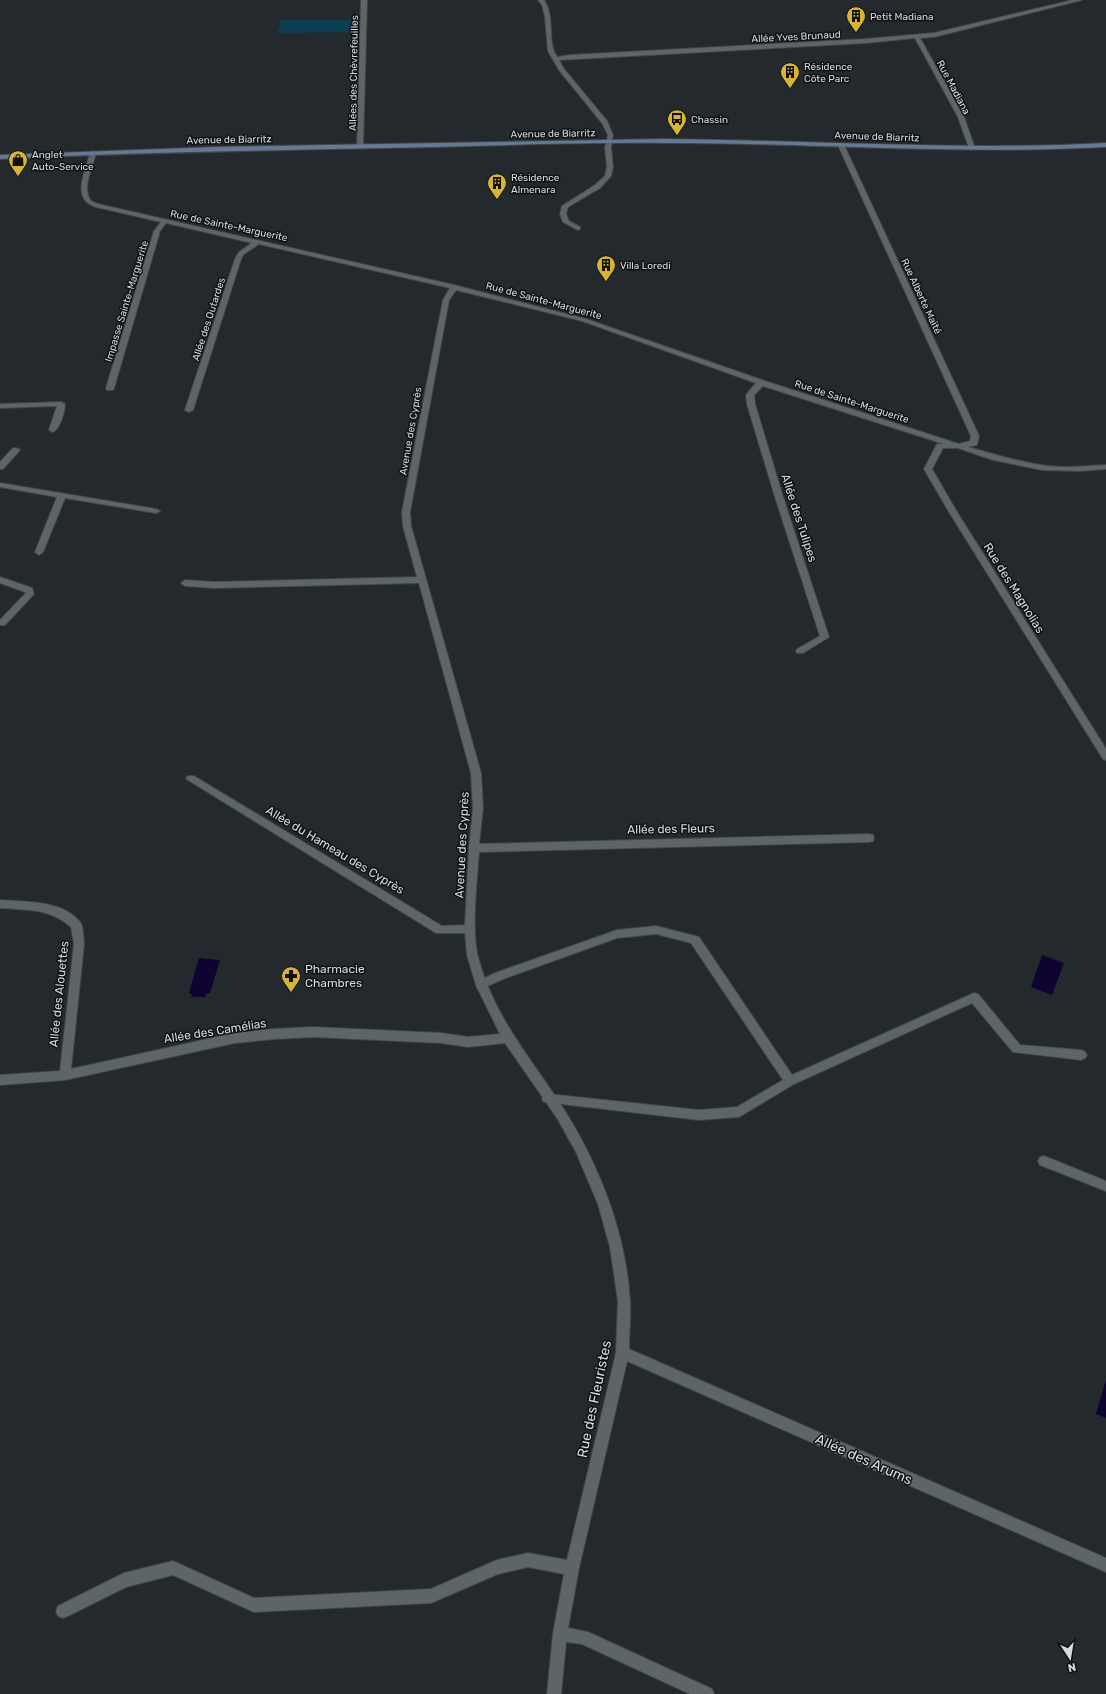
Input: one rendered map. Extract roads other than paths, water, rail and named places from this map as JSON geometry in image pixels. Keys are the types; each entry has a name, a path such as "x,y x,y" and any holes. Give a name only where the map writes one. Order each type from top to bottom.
{"main road":[{"name":"Avenue de Biarritz","path":"0,157 360,146 609,142 709,142 972,148 1032,148 1106,145"}],"street":[{"name":"Allées des Chèvrefeuilles","path":"360,146 362,58 365,23 364,0"},
{"path":"541,0 547,7 550,51 557,59 561,69 605,122 610,132 608,146 610,171 604,182 592,191 575,199 565,206 563,214 566,222 578,228"},
{"name":"Allée Yves Brunaud","path":"557,59 570,57 850,42 916,36 955,30 1079,0"},
{"name":"Rue Madiana","path":"916,36 960,117 972,148"},
{"name":"Rue Alberte Maïté","path":"841,145 975,436 974,443 960,446"},
{"name":"Rue de Sainte-Marguerite","path":"93,153 85,181 85,193 89,202 98,206 454,287 584,320 762,383 996,458 1042,468 1079,469 1106,466"},
{"name":"Impasse Sainte-Marguerite","path":"110,388 157,231 164,222"},
{"name":"Allée des Outardes","path":"189,410 238,259 241,253 258,242"},
{"name":"Avenue des Cyprès","path":"454,287 446,300 406,512 406,526 476,773 478,808 474,848 470,929 472,956 481,985 508,1038"},
{"name":"Allée des Tulipes","path":"762,383 756,387 750,395 752,404 779,497 825,637 800,651"},
{"path":"0,406 61,404 53,430"},
{"name":"Rue des Magnolias","path":"960,446 940,446 928,469 953,512 1106,756"},
{"path":"0,467 16,450"},
{"path":"0,485 156,511"},
{"path":"40,552 62,495"},
{"path":"0,580 29,590 30,594 2,623"},
{"path":"185,583 214,585 422,580"},
{"name":"Allée du Hameau des Cyprès","path":"191,778 440,930 470,929"},
{"name":"Allée des Fleurs","path":"474,848 869,838"},
{"name":"Allée des Alouettes","path":"0,904 44,907 64,915 76,925 79,944 65,1075"},
{"path":"481,985 499,976 617,934 656,930 695,940 790,1081"},
{"path":"548,1099 700,1115 739,1112 790,1081 974,998 1017,1049 1081,1055"},
{"name":"Allée des Camélias","path":"0,1080 65,1075 234,1038 275,1034 313,1032 441,1038 468,1042 508,1038"},
{"name":"Rue des Fleuristes","path":"508,1038 548,1099 561,1115 581,1150 604,1204 616,1247 624,1302 622,1353 572,1568 560,1634 554,1694"},
{"path":"1044,1161 1106,1186"},
{"name":"Allée des Arums","path":"622,1353 1106,1565"},
{"path":"63,1611 124,1580 173,1568 254,1605 431,1596 497,1567 528,1560 572,1568"},
{"path":"560,1634 583,1637 707,1694"}],"place":[{"name":"Petit Madiana","path":"856,33"},
{"name":"Résidence Côte Parc","path":"790,89"},
{"name":"Chassin","path":"677,136"},
{"name":"Anglet Auto-Service","path":"18,177"},
{"name":"Résidence Almenara","path":"497,200"},
{"name":"Villa Loredi","path":"606,282"},
{"name":"Pharmacie Chambres","path":"291,993"}]}
